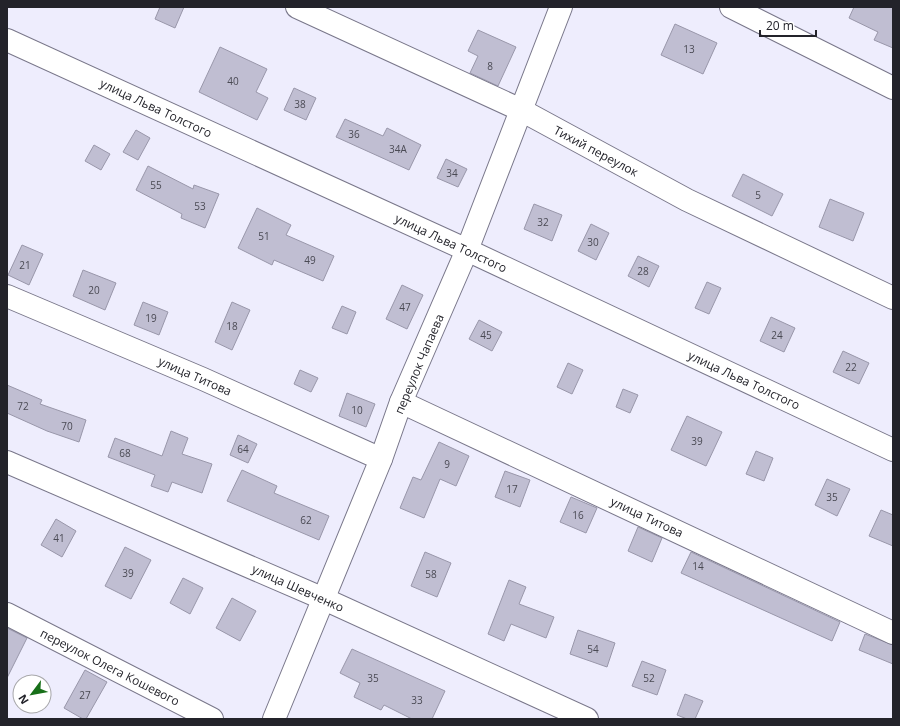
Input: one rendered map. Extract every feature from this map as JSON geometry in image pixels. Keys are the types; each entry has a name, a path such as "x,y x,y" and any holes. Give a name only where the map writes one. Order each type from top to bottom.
{"street":[{"name":"Тихий переулок","path":"297,7 521,110 687,200 893,298"},
{"name":"переулок Чапаева","path":"274,719 381,459 401,402 467,250 561,7"},
{"path":"731,7 893,88"},
{"name":"улица Льва Толстого","path":"7,40 467,250 893,450"},
{"name":"улица Титова","path":"7,296 203,379 381,459"},
{"name":"улица Титова","path":"401,402 893,633"},
{"name":"улица Шевченко","path":"7,462 324,599 587,719"},
{"name":"переулок Олега Кошевого","path":"7,614 212,719"}],"building":[{"path":"160,7 184,7 175,28 155,19"},
{"path":"854,7 893,7 893,48 874,40 878,32 849,18"},
{"path":"675,24 717,43 703,74 661,55"},
{"path":"478,30 516,47 498,86 470,73 478,56 468,51"},
{"path":"220,47 267,69 256,92 268,98 257,120 199,92"},
{"path":"294,88 316,98 306,120 284,110"},
{"path":"345,119 383,136 387,128 421,145 409,170 336,137"},
{"path":"136,130 150,138 138,160 123,152"},
{"path":"94,145 110,154 101,170 85,161"},
{"path":"446,159 467,169 458,187 437,178"},
{"path":"148,166 193,189 194,185 219,194 205,228 181,218 182,214 136,190"},
{"path":"743,174 783,194 772,216 732,196"},
{"path":"830,199 864,213 853,241 819,227"},
{"path":"534,204 562,215 552,241 524,229"},
{"path":"257,208 291,225 286,235 334,256 323,281 274,260 272,265 238,248"},
{"path":"591,224 609,233 596,260 578,251"},
{"path":"22,245 43,254 29,285 8,275"},
{"path":"638,256 659,266 649,287 628,276"},
{"path":"83,270 116,283 105,310 73,296"},
{"path":"707,282 721,288 709,314 695,308"},
{"path":"402,285 423,295 407,329 386,319"},
{"path":"143,302 168,312 159,335 134,325"},
{"path":"232,302 250,310 232,350 215,342"},
{"path":"342,306 356,312 347,334 332,328"},
{"path":"771,317 795,328 784,352 760,341"},
{"path":"479,320 502,332 492,351 469,339"},
{"path":"843,351 869,363 859,384 833,372"},
{"path":"568,363 583,370 572,394 557,387"},
{"path":"300,370 318,378 311,392 294,384"},
{"path":"7,385 42,400 40,404 86,420 79,442 47,431 7,413"},
{"path":"623,389 638,395 630,413 616,407"},
{"path":"347,393 375,404 366,427 339,416"},
{"path":"687,416 722,432 706,466 671,450"},
{"path":"171,431 188,438 182,454 212,464 202,493 172,482 168,492 151,486 155,475 108,457 115,438 162,456"},
{"path":"238,435 257,444 248,463 230,455"},
{"path":"439,442 469,456 456,486 440,479 424,518 400,508 413,477 421,480"},
{"path":"756,451 773,458 764,481 746,474"},
{"path":"242,470 277,486 274,493 329,516 319,540 227,501"},
{"path":"505,471 530,480 520,507 495,497"},
{"path":"827,479 850,489 837,516 815,505"},
{"path":"571,497 597,508 586,533 560,522"},
{"path":"881,510 893,515 893,546 869,536"},
{"path":"56,519 76,531 62,557 41,545"},
{"path":"638,527 662,538 652,562 628,551"},
{"path":"125,547 151,560 131,599 105,586"},
{"path":"425,552 451,563 437,597 411,586"},
{"path":"691,552 840,622 832,641 681,573"},
{"path":"183,578 203,588 190,614 170,603"},
{"path":"509,580 526,587 519,604 554,617 546,638 511,624 504,641 488,634"},
{"path":"232,598 256,611 240,641 216,628"},
{"path":"7,628 27,638 7,678"},
{"path":"578,630 615,643 607,667 570,654"},
{"path":"865,634 893,645 893,664 859,650"},
{"path":"352,649 445,691 432,719 412,719 384,705 381,710 354,697 360,683 340,673"},
{"path":"642,661 666,670 657,695 632,686"},
{"path":"85,670 107,682 86,719 83,719 64,708"},
{"path":"685,694 703,701 695,719 687,719 677,715"}]}
